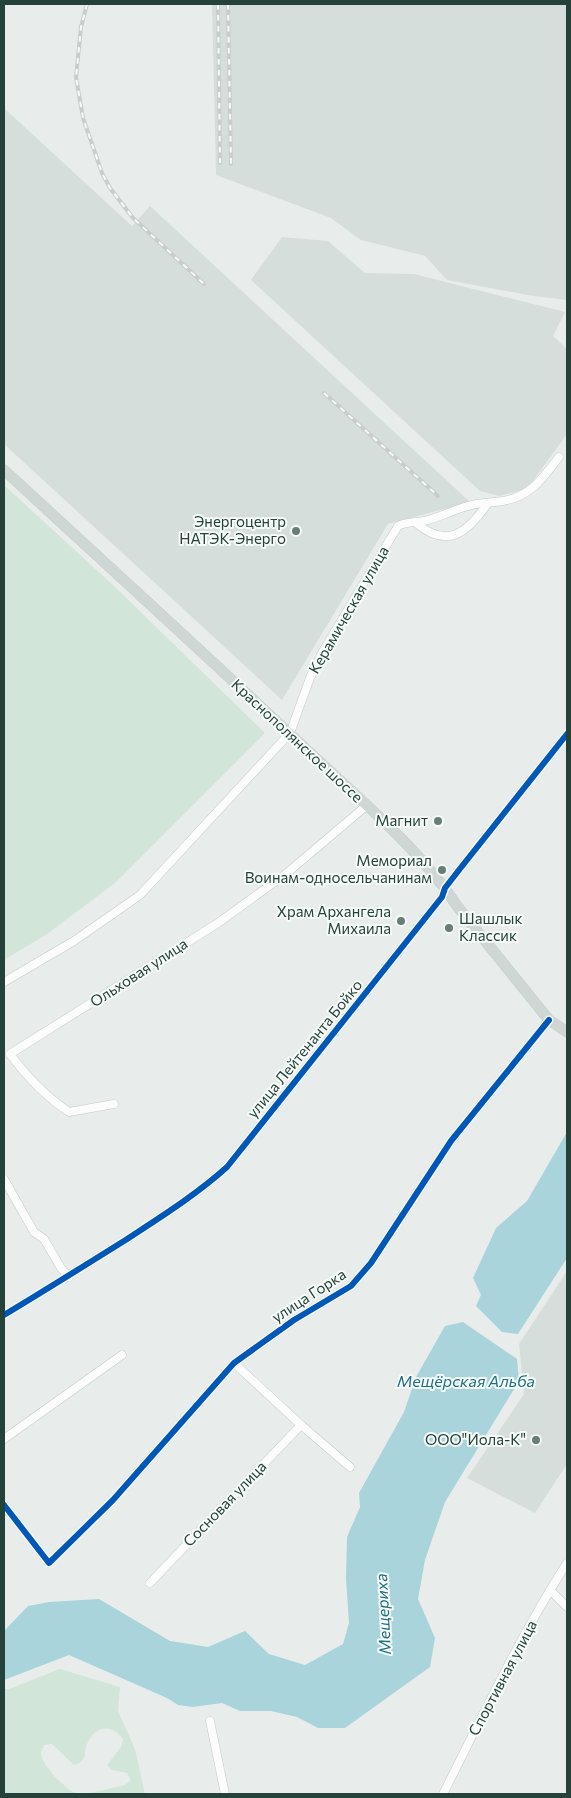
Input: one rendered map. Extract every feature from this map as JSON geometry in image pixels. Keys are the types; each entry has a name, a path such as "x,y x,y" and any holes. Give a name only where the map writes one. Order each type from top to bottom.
{"main road":[{"name":"Краснополянское шоссе","path":"4,470 290,733 412,851 445,888 457,906 549,1020 567,1032"}],"street":[{"name":"Керамическая улица","path":"4,982 74,941 140,895 290,733 310,678 322,653 394,531 402,524 416,523 468,505 508,500 532,490 559,457"},
{"path":"416,523 430,533 446,537 455,534 473,522 488,503"},
{"name":"улица Лейтенанта Бойко","path":"4,1315 146,1228 214,1179 227,1167 442,897 445,888 567,734"},
{"name":"Ольховая улица","path":"114,1104 69,1112 52,1100 22,1071 10,1054 218,923 287,874 366,806"},
{"name":"улица Горка","path":"4,1504 49,1562 113,1500 234,1363 294,1320 351,1286 371,1263 451,1141 549,1020"},
{"path":"4,1179 34,1232 44,1240 61,1268 69,1276"},
{"path":"4,1439 122,1355"},
{"path":"234,1363 350,1467"},
{"name":"Сосновая улица","path":"150,1583 301,1425"},
{"name":"Спортивная улица","path":"442,1794 550,1590 567,1563"},
{"path":"550,1590 567,1607"},
{"path":"210,1721 226,1794"}],"shaded area":[{"path":"212,4 567,4 567,300 533,296 447,280 425,256 361,240 331,218 216,175"},
{"path":"4,108 132,226 150,206 470,502 388,524 282,700 4,444"},
{"path":"282,237 328,241 365,273 414,274 565,312 553,336 567,349 567,434 527,489 499,496 480,491 251,280"},
{"path":"567,1271 567,1464 535,1513 467,1478 524,1394 519,1344"}],"green space":[{"path":"4,485 115,587 265,733 115,883 47,934 4,960"},
{"path":"60,1669 120,1687 118,1711 135,1749 145,1794 86,1794 125,1785 131,1780 127,1773 112,1770 107,1765 121,1747 123,1739 114,1731 104,1728 91,1736 84,1758 75,1765 52,1744 44,1745 41,1751 42,1758 49,1770 67,1788 78,1794 4,1794 4,1689 9,1689"}],"water":[{"path":"567,1132 567,1258 518,1334 502,1332 476,1306 481,1295 473,1278 496,1228 527,1201"},
{"name":"Мещёрская Альба","path":"463,1322 517,1359 519,1381 445,1502 425,1560 418,1599 435,1638 430,1667 345,1728 318,1728 297,1717 271,1711 240,1711 222,1703 193,1707 178,1705 167,1698 69,1655 4,1680 4,1631 28,1606 49,1602 99,1599 170,1641 208,1647 245,1631 269,1654 305,1665 343,1644 349,1623 346,1579 347,1537 360,1507 359,1493 404,1412 416,1377 445,1326"}],"railway":[{"path":"87,4 81,27 76,77 83,118 102,173 110,188 133,218 204,284"},
{"path":"218,4 220,163"},
{"path":"228,4 231,164"},
{"path":"324,393 438,496"}],"cycle path":[{"path":"4,1315 164,1215 227,1167 442,897 445,888 567,734"},
{"path":"4,1505 49,1563 113,1500 234,1363 294,1320 351,1286 371,1263 451,1141 549,1020"}],"place":[{"name":"Энергоцентр НАТЭК-Энерго","path":"296,531"},
{"name":"Магнит","path":"438,821"},
{"name":"Мемориал Воинам-односельчанинам","path":"442,870"},
{"name":"Храм Архангела Михаила","path":"401,921"},
{"name":"Шашлык Классик","path":"449,928"},
{"name":"ООО\"Иола-К\"","path":"536,1440"}],"water label":[{"name":"Мещериха","path":"383,1614"}]}
